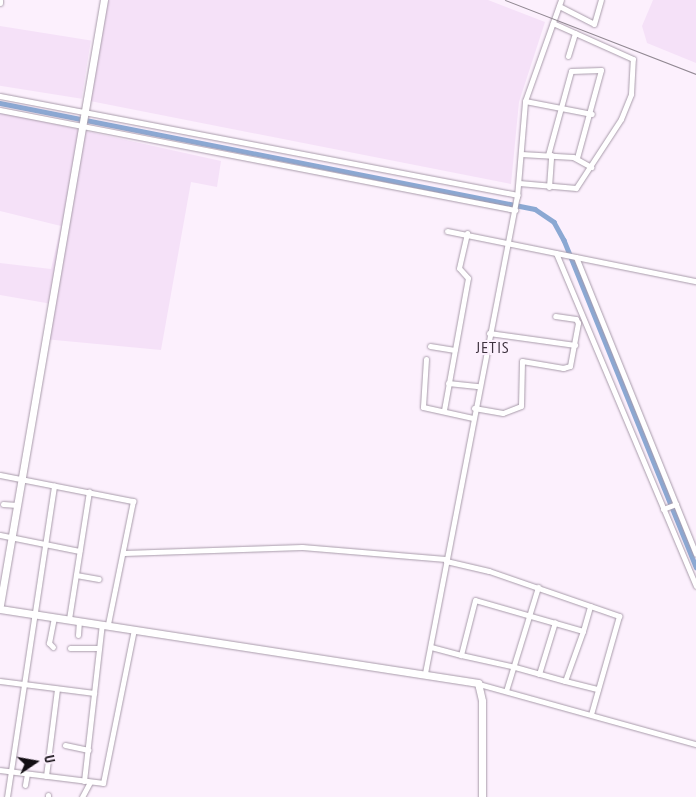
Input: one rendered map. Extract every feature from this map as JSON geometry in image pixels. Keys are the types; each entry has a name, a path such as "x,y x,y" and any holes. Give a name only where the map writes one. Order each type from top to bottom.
{"main road":[{"path":"0,605 10,537 104,0"},
{"path":"0,609 425,673 479,684 482,797"}],"street":[{"path":"425,673 474,408 518,196 526,101 561,0"},
{"path":"559,6 594,24 601,0"},
{"path":"519,183 576,188 628,106 636,64 630,57 553,23"},
{"path":"568,56 575,33"},
{"path":"548,187 549,155 559,107 571,71 601,70 592,114 577,158"},
{"path":"0,96 84,114 518,196"},
{"path":"526,101 592,114"},
{"path":"0,110 515,209"},
{"path":"202,148 204,137"},
{"path":"522,154 577,158 591,167"},
{"path":"447,231 508,241 574,257 696,281"},
{"path":"444,410 468,278 459,268 467,233"},
{"path":"559,253 582,314 696,586"},
{"path":"574,257 696,554"},
{"path":"474,408 503,413 521,406 522,361 568,368 575,345 576,319 582,314"},
{"path":"556,316 576,319"},
{"path":"489,333 575,345"},
{"path":"430,346 455,350"},
{"path":"426,359 422,404 473,418"},
{"path":"448,383 479,386"},
{"path":"0,475 133,501 124,553 99,648 88,750 87,782 82,797"},
{"path":"7,797 35,614 42,544 54,486"},
{"path":"69,619 89,492"},
{"path":"3,504 16,506"},
{"path":"664,509 675,504"},
{"path":"0,535 79,551"},
{"path":"124,553 302,547 446,560 538,588 619,616 591,714"},
{"path":"76,575 98,579"},
{"path":"506,691 511,666 538,588"},
{"path":"461,655 472,600 583,631"},
{"path":"566,681 590,606"},
{"path":"53,647 49,643 54,617"},
{"path":"78,635 79,621"},
{"path":"539,674 556,622"},
{"path":"0,770 87,782 104,781 134,629"},
{"path":"430,647 598,688"},
{"path":"70,648 99,648"},
{"path":"0,681 57,690 94,693"},
{"path":"479,684 696,744"},
{"path":"46,776 57,690"},
{"path":"65,745 88,750"},
{"path":"25,785 27,774"}],"shaded area":[{"path":"105,0 488,0 545,22 519,102 511,184 90,101"},
{"path":"653,0 696,0 696,63 647,43 642,26"},
{"path":"0,26 91,40 82,99 0,86"},
{"path":"0,112 221,161 217,187 191,182 161,350 44,339 52,304 0,295 0,263 51,269 61,226 0,211"}],"waterway":[{"path":"0,103 535,209 554,222 564,240 696,567"}],"railway":[{"path":"505,0 696,74"}],"district":[{"name":"JETIS","path":"493,347"}]}
